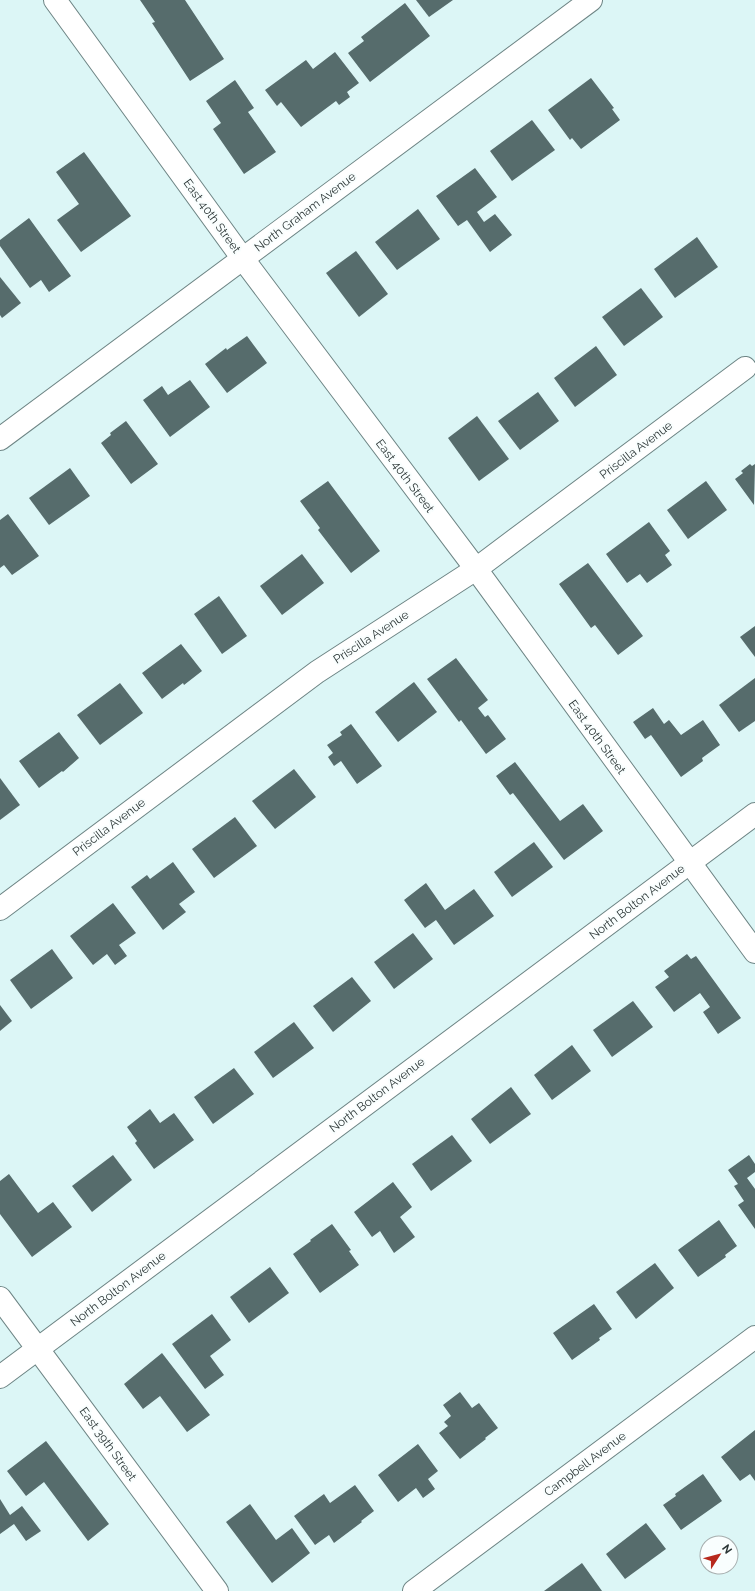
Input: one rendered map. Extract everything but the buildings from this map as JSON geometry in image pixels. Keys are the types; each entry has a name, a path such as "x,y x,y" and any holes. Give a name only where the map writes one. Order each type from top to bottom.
{"street":[{"name":"East 40th Street","path":"55,0 243,259 476,569 755,952"},
{"name":"North Graham Avenue","path":"0,439 591,0"},
{"name":"Priscilla Avenue","path":"0,908 317,672 476,569 745,368"},
{"name":"North Bolton Avenue","path":"0,1377 755,814"},
{"name":"East 39th Street","path":"0,1298 216,1591"},
{"name":"Campbell Avenue","path":"414,1591 755,1337"}]}
